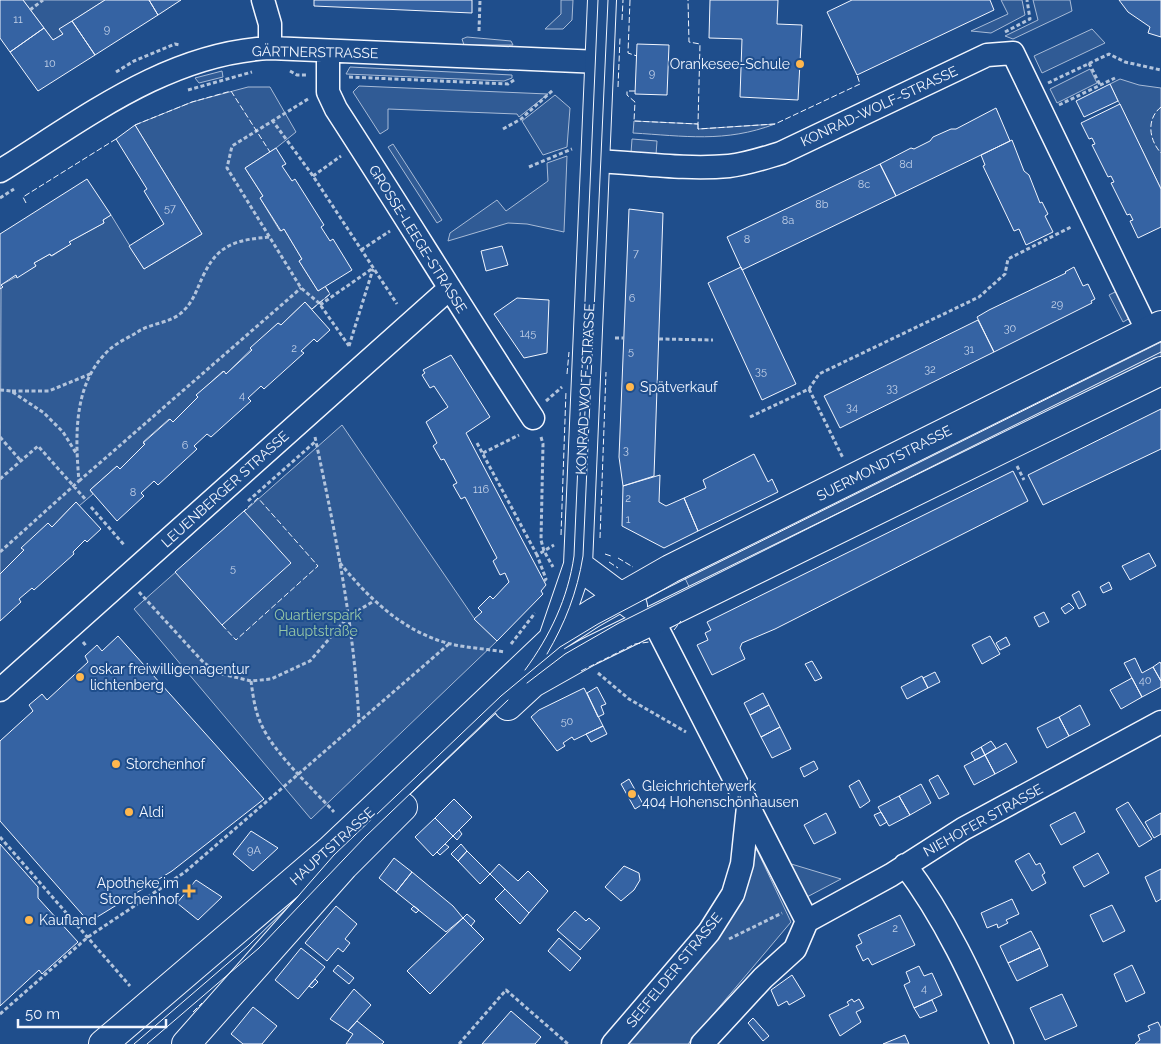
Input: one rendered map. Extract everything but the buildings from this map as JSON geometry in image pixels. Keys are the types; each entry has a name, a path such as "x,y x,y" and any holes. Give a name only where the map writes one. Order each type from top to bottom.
{"main road":[{"name":"KONRAD-WOLF-STRASSE","path":"566,568 586,373 584,155 600,62 602,0"},
{"name":"SUERMONDTSTRASSE","path":"620,596 670,569 1155,328"},
{"path":"566,568 620,596 653,620 1161,370"},
{"name":"HAUPTSTRASSE","path":"539,679 553,639 566,568"},
{"name":"HAUPTSTRASSE","path":"186,1044 337,858 520,669 553,639 620,596"},
{"name":"HAUPTSTRASSE","path":"103,1044 337,858 539,679 653,620"}],"street":[{"path":"263,0 270,24 270,48"},
{"name":"GÄRTNERSTRASSE","path":"0,171 88,114 142,84 192,63 229,54 270,48 600,62"},
{"name":"GROSSE-LEEGE-STRASSE","path":"328,51 328,92 336,109 450,288 526,427"},
{"name":"KONRAD-WOLF-STRASSE","path":"584,155 706,166 729,166 756,161 781,153 987,55 1013,53"},
{"name":"SUERMONDTSTRASSE","path":"1013,53 1155,328"},
{"name":"LEUENBERGER STRASSE","path":"0,690 450,288"},
{"path":"653,620 803,913 795,949 763,978 702,1044"},
{"name":"NIEHOFER STRASSE","path":"803,913 905,865 963,829 1161,722"},
{"name":"SEEFELDER STRASSE","path":"613,1044 709,932 733,894 742,864 748,807"},
{"path":"905,865 927,894 945,926 971,975 1002,1044"}],"path":[{"path":"30,10 43,0"},
{"path":"479,31 480,0"},
{"path":"1004,32 1030,19 1027,0"},
{"path":"1043,85 1109,54 1125,62 1161,70"},
{"path":"1089,63 1100,85"},
{"path":"287,69 297,75 508,84 516,80"},
{"path":"181,92 240,77 258,70"},
{"path":"1054,107 1115,78"},
{"path":"503,129 521,119 553,90"},
{"path":"309,98 232,146 227,168 301,288 320,305 350,346 373,268"},
{"path":"272,120 313,176 397,304"},
{"path":"313,176 343,155"},
{"path":"529,167 584,155"},
{"path":"750,417 809,389 819,374 979,297 1005,274 1008,259 1071,228"},
{"path":"360,250 391,230"},
{"path":"79,481 77,454 78,408 90,374 110,349 146,327 180,314 196,296 204,272 218,252 234,242 269,237"},
{"path":"320,305 373,268"},
{"path":"0,552 301,288"},
{"path":"615,338 624,338"},
{"path":"658,339 713,340"},
{"path":"483,453 526,427 544,402 562,387 586,373"},
{"path":"0,390 49,391 90,374"},
{"path":"809,389 846,464"},
{"path":"11,391 44,413 63,432 77,454"},
{"path":"302,420 315,434 340,563 356,668 359,722"},
{"path":"526,427 543,444 542,540 544,551 566,568"},
{"path":"0,437 21,461"},
{"path":"248,501 316,441"},
{"path":"478,443 536,555 546,579 544,581"},
{"path":"0,479 38,446 86,500"},
{"path":"1016,463 1024,480"},
{"path":"91,507 125,546"},
{"path":"536,555 554,545"},
{"path":"544,551 553,554"},
{"path":"340,563 374,601 409,628 450,643 505,652 539,608"},
{"path":"136,588 204,663 222,674 251,681 271,679 310,661 349,616 374,601"},
{"path":"0,1014 88,937 185,872 450,643"},
{"path":"597,673 629,699 691,735"},
{"path":"251,681 255,705 262,726 275,745 334,812"},
{"path":"0,837 130,986"},
{"path":"721,943 803,913"},
{"path":"459,1044 506,990 568,1044"}],"green space":[{"path":"23,0 105,0 60,29 63,34 53,40"},
{"path":"561,0 573,0 572,20 563,29 545,29 561,14"},
{"path":"1001,0 1022,0 1025,15 991,33 971,31 1008,14"},
{"path":"1033,0 1070,0 1072,11 1013,39 1005,36 1038,20"},
{"path":"1092,29 1105,43 1042,73 1034,56"},
{"path":"467,37 511,41 513,45 464,45 462,39"},
{"path":"350,67 512,75 512,78 504,81 346,74"},
{"path":"1090,69 1097,83 1057,103 1050,89"},
{"path":"222,71 223,77 199,83 195,78"},
{"path":"1120,79 1139,85 1161,88 1161,189 1110,84"},
{"path":"359,86 548,94 519,117 517,114 388,109 388,129 380,134 353,92"},
{"path":"248,87 270,87 296,132 276,148 245,168 263,196 260,198 280,231 284,229 302,259 299,261 318,291 325,286 330,294 312,309 305,302 281,325 278,323 226,374 223,371 197,395 198,397 173,422 169,419 143,442 145,444 120,469 117,466 90,490 93,494 79,506 76,502 52,527 22,548 24,550 0,574 1,285 36,266 34,263 50,254 52,256 70,244 69,242 104,223 103,220 111,215 144,269 202,234 135,125 192,102"},
{"path":"555,95 570,108 567,147 543,155 522,121"},
{"path":"634,121 698,124 698,129 775,124 739,134 704,137 633,133"},
{"path":"632,139 657,141 656,155 631,153"},
{"path":"393,144 442,220 437,223 388,147"},
{"path":"567,156 564,232 527,224 508,223 448,241 450,233 497,200 506,211 548,181 547,163"},
{"path":"1119,290 1132,317 1123,322 1109,295"},
{"path":"1161,336 1161,362 692,593 684,576"},
{"name":"Quartierspark Hauptstraße","path":"342,425 474,618 497,641 311,819 134,609"},
{"path":"757,850 791,922 688,1044 623,1044 752,851"},
{"path":"788,863 841,879 805,898"}],"tram line":[{"path":"525,670 557,616 567,587 574,556 598,0"},
{"path":"547,654 570,607 583,556 608,0"},
{"path":"134,1044 248,946 293,902 334,855 501,696 560,647 651,596 1161,342"},
{"path":"527,683 565,654 619,623 1161,352"},
{"path":"147,1044 259,948 366,836 508,700"}],"fence":[{"path":"622,20 623,0"},
{"path":"630,0 628,53 637,56"},
{"path":"635,91 627,91 627,95 635,102 634,121 698,124 700,44 689,42 688,0"},
{"path":"618,87 620,38"},
{"path":"698,124 698,129 775,124 860,84 857,75"},
{"path":"135,125 192,102 231,91 270,152"},
{"path":"1161,107 1156,112 1151,123 1152,136 1161,153"},
{"path":"26,203 23,197 116,139"},
{"path":"312,309 330,294 325,286"},
{"path":"567,374 569,352"},
{"path":"600,538 606,372"},
{"path":"561,535 566,391"},
{"path":"222,625 236,640 318,566 258,498 244,511"},
{"path":"605,554 611,556"},
{"path":"618,558 633,567"},
{"path":"609,562 618,568"},
{"path":"674,630 681,621"},
{"path":"581,671 635,644 649,642"},
{"path":"193,1012 202,1003"}],"place":[{"name":"Orankesee-Schule","path":"800,64"},
{"name":"Spätverkauf","path":"630,387"},
{"name":"oskar freiwilligenagentur lichtenberg","path":"80,677"},
{"name":"Storchenhof","path":"116,764"},
{"name":"Gleichrichterwerk 404 Hohenschönhausen","path":"632,794"},
{"name":"Aldi","path":"129,812"},
{"name":"Apotheke im Storchenhof","path":"189,891"},
{"name":"Kaufland","path":"29,920"}]}
